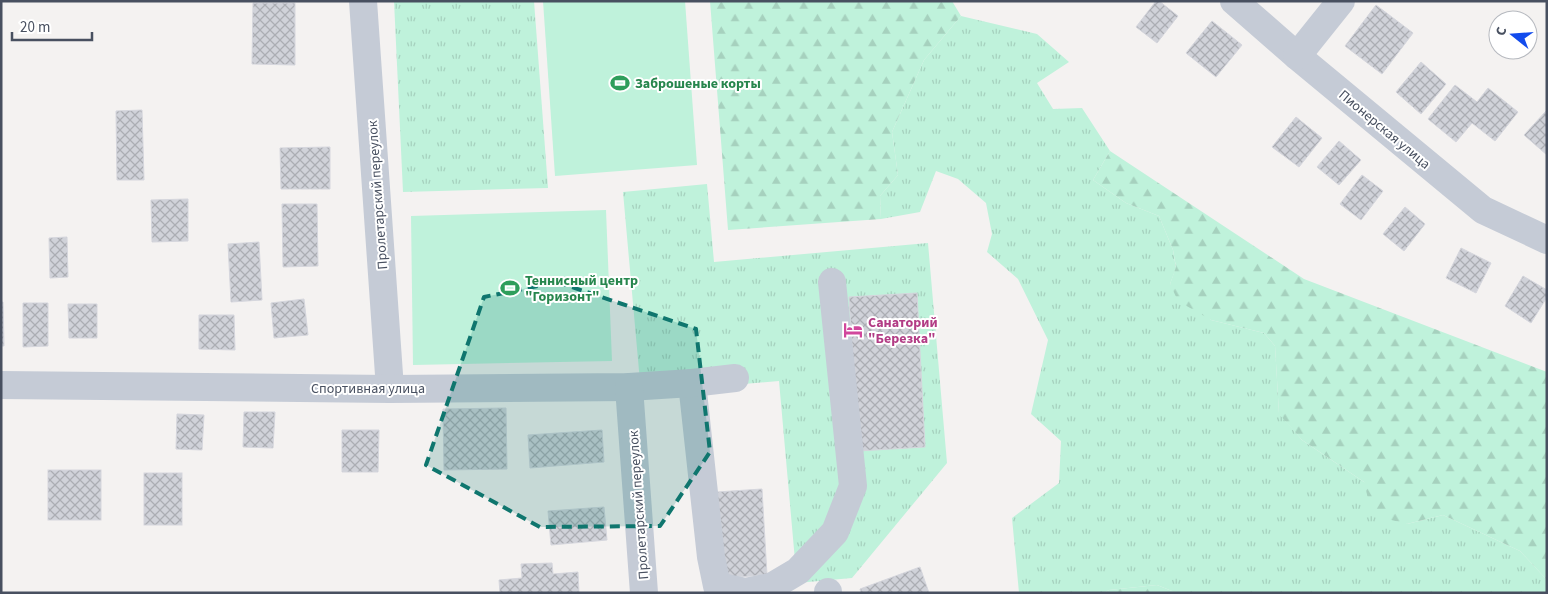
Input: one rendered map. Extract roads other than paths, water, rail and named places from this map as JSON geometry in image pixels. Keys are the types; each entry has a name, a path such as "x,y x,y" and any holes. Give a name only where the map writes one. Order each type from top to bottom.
{"street":[{"name":"Пролетарский переулок","path":"363,1 390,389"},
{"name":"Пионерская улица","path":"1234,1 1297,56 1483,210 1547,240"},
{"path":"1297,56 1341,1"},
{"path":"692,383 711,557 717,586 745,592 771,587 798,571 835,532 852,486 832,282"},
{"name":"Спортивная улица","path":"1,386 390,389 629,387 735,378"},
{"name":"Пролетарский переулок","path":"629,387 644,593"}],"place":[{"name":"Заброшеные корты","path":"620,83"},
{"name":"Теннисный центр \"Горизонт\"","path":"510,288"},
{"name":"Санаторий \"Березка\"","path":"853,330"}]}
